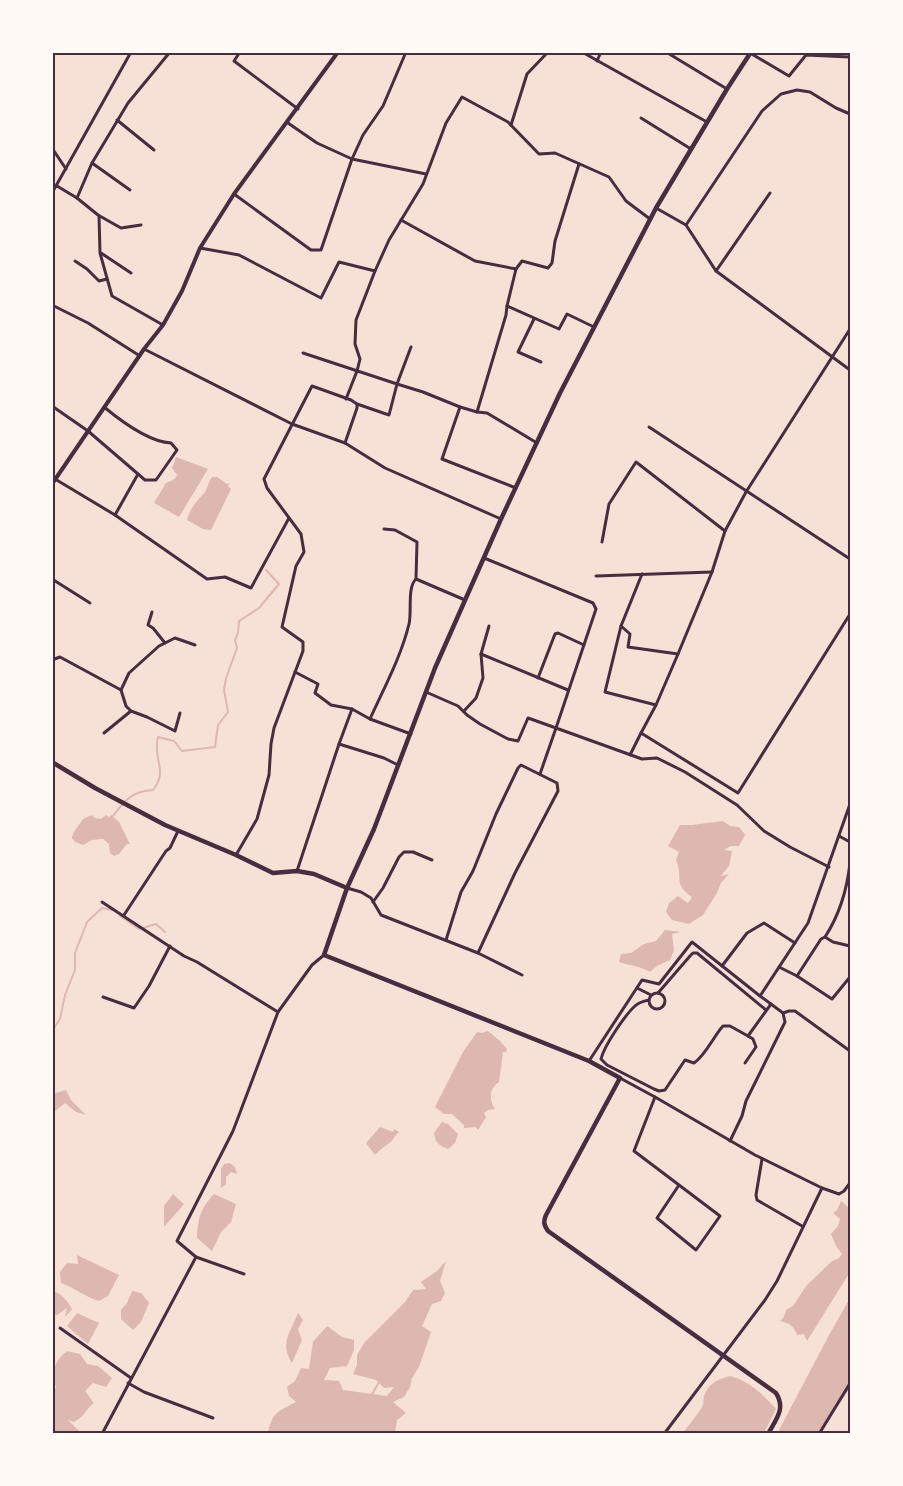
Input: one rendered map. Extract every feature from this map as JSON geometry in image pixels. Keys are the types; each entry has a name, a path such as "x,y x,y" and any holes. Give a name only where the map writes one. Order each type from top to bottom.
{"main road":[{"path":"750,53 656,208 565,383 435,668 371,836 347,888 324,955 589,1061 620,1078 546,1215 544,1226 548,1231 776,1393 780,1399 780,1411 768,1434"},
{"path":"52,762 129,807 273,873 297,871 314,874 347,888"}],"street":[{"path":"52,194 86,136 131,52"},
{"path":"77,198 92,163 117,120 128,103 170,52"},
{"path":"240,52 234,61 298,109"},
{"path":"289,518 251,588 224,577 207,579 115,514 54,481 162,325 182,291 200,248 234,194 288,123 338,52"},
{"path":"234,194 311,250 321,250 352,159 363,135 383,106 406,52"},
{"path":"511,125 527,74 548,52"},
{"path":"582,52 708,122"},
{"path":"597,61 601,52"},
{"path":"666,52 727,89"},
{"path":"845,52 850,57"},
{"path":"750,53 789,76 806,55 850,57"},
{"path":"686,225 762,111 781,94 797,90 810,92 850,114"},
{"path":"346,398 360,359 355,344 356,320 388,240 415,199 446,123 462,97 511,125 539,154 556,153 609,177 626,201 650,219"},
{"path":"641,118 691,149"},
{"path":"117,120 154,150"},
{"path":"288,123 317,143 352,159 426,174"},
{"path":"52,148 66,169"},
{"path":"92,163 130,190"},
{"path":"477,412 502,331 506,306 516,269 522,261 548,268 552,263 555,241 580,164"},
{"path":"57,186 77,198 98,215 121,228 141,225"},
{"path":"716,271 770,193"},
{"path":"656,208 686,225 716,271 850,370"},
{"path":"98,215 100,253 112,296 162,325"},
{"path":"401,220 475,261 516,269"},
{"path":"200,248 238,255 321,298 339,262 375,271"},
{"path":"100,253 131,273"},
{"path":"75,261 87,269 99,281 107,279"},
{"path":"52,307 54,306 88,323 140,356"},
{"path":"506,306 559,329 566,314 594,327"},
{"path":"534,318 518,352 541,362"},
{"path":"630,754 656,705 678,654 712,572 725,531 746,492 850,329"},
{"path":"236,855 257,819 269,775 274,728 303,651 303,642 282,627 296,566 304,552 301,534 264,479 312,386 389,415 411,347"},
{"path":"144,349 292,424 345,443 385,468 502,519"},
{"path":"303,353 423,392 460,407 487,413 537,443"},
{"path":"345,443 357,408 356,404"},
{"path":"52,406 88,431 145,480 156,480 177,450 171,443 161,443 124,424 104,408"},
{"path":"460,407 442,459 517,488"},
{"path":"649,427 850,560"},
{"path":"602,542 609,504 636,462 725,531"},
{"path":"115,514 138,474"},
{"path":"370,719 410,623 412,585 416,579 417,542 395,530 384,528"},
{"path":"484,558 593,604 596,609 540,774"},
{"path":"596,576 712,572"},
{"path":"642,574 621,626 605,692 656,705"},
{"path":"52,579 90,603"},
{"path":"416,579 466,600"},
{"path":"152,612 148,625 153,628 165,643"},
{"path":"641,733 738,792 850,614"},
{"path":"464,711 476,698 483,678 481,654 489,626"},
{"path":"621,626 630,634 628,647 678,654"},
{"path":"538,678 555,634 558,633 584,645"},
{"path":"180,713 175,731 131,711 126,706 121,690 129,673 159,646 175,638 195,646"},
{"path":"481,654 568,690"},
{"path":"52,660 60,657 121,690"},
{"path":"295,672 318,684 315,693 331,704 352,709 370,719 411,734"},
{"path":"426,692 458,706 480,724 513,740 518,741 528,718 642,759 657,758 685,772 737,805 764,830 790,847 828,866"},
{"path":"297,871 352,709"},
{"path":"104,733 131,711"},
{"path":"339,744 384,758 398,766"},
{"path":"446,940 461,892 473,870 496,814 521,765 557,783 558,791 518,866 478,953"},
{"path":"760,996 808,924 850,804"},
{"path":"124,915 166,851 170,848 178,831"},
{"path":"839,836 850,842"},
{"path":"373,902 383,888 399,857 404,852 413,852 432,860"},
{"path":"797,976 837,918 848,884 850,863"},
{"path":"347,888 366,894 381,915 478,953 522,975"},
{"path":"102,902 278,1012"},
{"path":"722,966 746,933 764,923 795,943"},
{"path":"825,937 833,942 850,946"},
{"path":"589,1061 642,980 659,984 692,942 783,1013 786,1022 746,1101 742,1116 730,1141"},
{"path":"103,997 134,1008 149,986 170,946"},
{"path":"637,988 651,995 658,993 683,962 693,953 697,953 766,1010"},
{"path":"244,1274 196,1257 177,1241 233,1131 278,1012 312,965 324,955"},
{"path":"780,967 832,999 850,977"},
{"path":"651,995 649,1000 652,1007 662,1007 664,997 658,993"},
{"path":"649,1000 642,1001 635,1006 610,1039 602,1052 601,1059 607,1065 654,1089 659,1091 665,1090 685,1060 694,1063 699,1059 723,1026 730,1026 753,1040 756,1047 746,1063"},
{"path":"748,1036 770,1004"},
{"path":"783,1013 789,1010 795,1011 850,1051"},
{"path":"620,1078 762,1159 822,1188 839,1194 850,1183"},
{"path":"655,1097 634,1151 679,1185 720,1216 696,1250 657,1218 679,1185"},
{"path":"762,1159 756,1195 757,1200 802,1226"},
{"path":"664,1434 765,1300 822,1188"},
{"path":"102,1434 196,1257"},
{"path":"60,1328 131,1378"},
{"path":"128,1383 144,1392 213,1418"},
{"path":"819,1434 850,1386"}],"shaded area":[{"path":"176,457 208,469 179,517 154,503 166,483 177,475 172,468"},
{"path":"212,477 217,477 227,484 230,483 228,486 231,489 211,530 203,529 187,520 192,508 205,492"},
{"path":"92,815 95,818 101,819 106,815 109,817 111,815 119,822 130,844 127,844 119,854 114,856 110,853 109,844 103,839 92,840 83,845 75,842 72,838 75,830 83,819"},
{"path":"723,821 730,826 739,827 745,835 739,846 731,846 724,850 732,851 729,866 721,876 729,874 721,883 703,915 689,924 672,920 666,912 669,903 678,896 688,903 692,897 680,884 676,860 679,852 668,846 680,825"},
{"path":"665,930 681,932 672,934 674,950 670,960 657,966 650,972 619,962 621,954 631,953 644,944 656,941"},
{"path":"488,1031 507,1049 506,1052 503,1052 499,1082 493,1087 491,1094 495,1109 484,1113 486,1117 478,1130 476,1127 464,1128 464,1125 452,1114 444,1114 435,1107 463,1052 477,1032"},
{"path":"66,1090 71,1100 86,1115 76,1112 65,1103 53,1113 53,1094"},
{"path":"442,1122 448,1124 458,1134 455,1143 448,1149 438,1144 435,1139 434,1133"},
{"path":"380,1127 393,1132 394,1129 399,1132 390,1143 375,1155 366,1143"},
{"path":"230,1163 235,1167 237,1174 231,1172 226,1177 226,1184 221,1188 221,1169 224,1164"},
{"path":"173,1194 184,1204 164,1227 164,1206"},
{"path":"214,1194 236,1204 231,1222 221,1232 212,1251 197,1238 201,1214"},
{"path":"841,1201 850,1209 850,1272 807,1341 804,1334 797,1335 791,1325 780,1321 784,1317 786,1310 793,1306 806,1286 842,1254 831,1234 838,1226 840,1219 833,1213 837,1210"},
{"path":"77,1255 119,1275 108,1296 99,1301 61,1283 60,1272 67,1263 78,1264"},
{"path":"446,1261 440,1281 445,1293 441,1301 432,1304 422,1326 431,1332 419,1367 404,1397 393,1402 406,1413 397,1420 394,1434 268,1433 274,1416 296,1402 289,1396 287,1387 295,1381 301,1368 309,1369 313,1342 327,1326 342,1337 354,1340 354,1350 347,1366 330,1368 324,1380 339,1381 343,1390 387,1396 394,1387 384,1388 376,1380 353,1374 357,1365 357,1355 364,1343 405,1302 413,1290 426,1289 421,1282 437,1271"},
{"path":"53,1291 62,1296 72,1309 65,1317 67,1308 57,1315 53,1314"},
{"path":"132,1291 141,1293 149,1303 141,1322 133,1330 121,1319 121,1310 127,1303"},
{"path":"850,1298 850,1388 820,1433 777,1434 828,1337"},
{"path":"77,1313 99,1323 88,1344 67,1326"},
{"path":"298,1313 303,1320 298,1329 302,1340 292,1363 288,1356 286,1343"},
{"path":"67,1351 80,1354 87,1364 98,1366 112,1378 106,1387 93,1383 85,1391 94,1403 74,1422 68,1420 81,1433 53,1433 53,1393 56,1387 54,1372 59,1358"},
{"path":"730,1376 743,1381 755,1389 776,1409 764,1433 682,1433 702,1407 705,1392 710,1385"}],"waterway":[{"path":"113,816 129,798 139,792 153,790 158,783 160,776 157,752 158,737 174,741 182,751 215,747 218,725 228,712 224,690 226,678 237,648 235,640 239,621 259,608 279,584 266,570"},
{"path":"52,1031 60,1019 65,995 75,970 75,953 87,922 102,908 112,910"},
{"path":"120,916 139,929 156,924 165,932"},
{"path":"371,1396 379,1382"}]}
